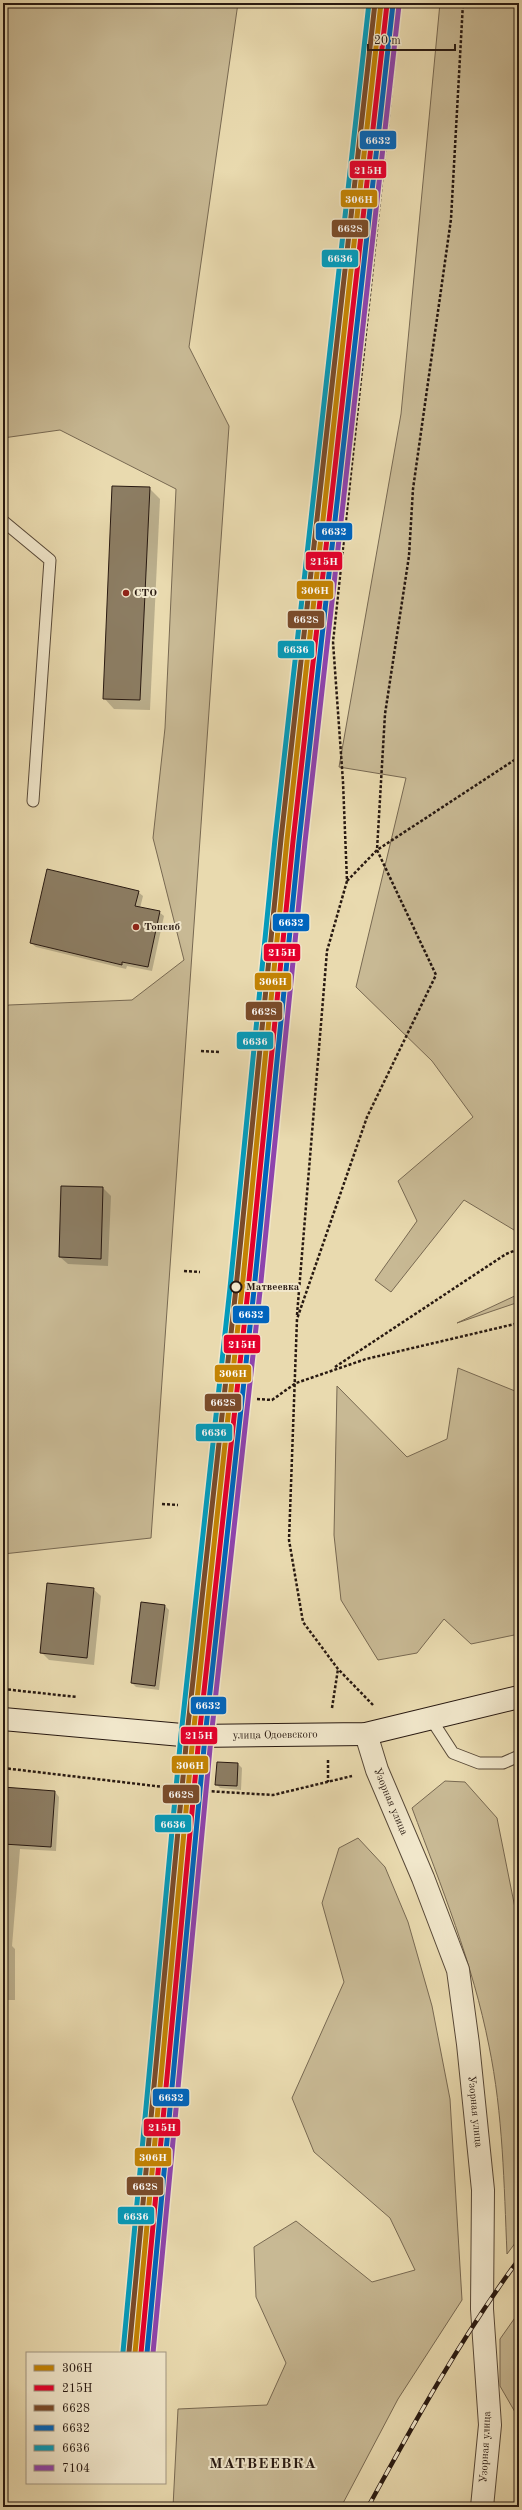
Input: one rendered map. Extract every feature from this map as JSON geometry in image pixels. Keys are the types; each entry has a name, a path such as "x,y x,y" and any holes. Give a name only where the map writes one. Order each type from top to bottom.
{"street":[{"name":"улица Одоевского","path":"3,1719 193,1736 366,1734 397,1728 519,1697"},
{"name":"Узорная улица","path":"366,1734 377,1770 423,1878 458,1970 468,2044 483,2190 482,2309 490,2424 482,2507"}],"lane":[{"path":"3,521 50,560 33,801"},
{"path":"431,1719 453,1753 479,1763 503,1763 519,1756"}],"path":[{"path":"397,1728 338,1669 303,1622 289,1540 296,1383 297,1319 327,951 347,881 343,782 333,642 401,3"},
{"path":"297,1319 367,1117 436,975 377,850 385,714 409,556 413,489 451,220 463,3"},
{"path":"347,881 377,850 519,757"},
{"path":"201,1051 220,1052"},
{"path":"332,1370 506,1254 519,1249"},
{"path":"184,1271 200,1272"},
{"path":"257,1399 272,1400 296,1383 366,1359 519,1323"},
{"path":"162,1504 178,1505"},
{"path":"3,1768 189,1790 273,1796 377,1770"}],"shaded area":[{"path":"3,3 238,3 189,347 229,426 151,1538 3,1554 3,1007 9,1005 132,1000 184,960 153,838 165,728 176,489 60,430 3,438"},
{"path":"440,3 519,3 519,1233 464,1200 391,1292 375,1280 417,1221 398,1181 473,1117 432,1061 356,987 406,778 339,767 401,414"},
{"path":"519,1294 519,1302 457,1323"},
{"path":"458,1368 515,1391 519,1388 519,1634 471,1644 444,1619 417,1653 378,1660 341,1600 334,1535 337,1386 407,1457 447,1439"},
{"path":"445,1781 465,1782 497,1818 519,1928 519,2238 507,2254 504,2175 500,2123 494,2072 489,2046 465,1955 412,1808"},
{"path":"358,1838 385,1867 408,1922 432,2006 450,2099 462,2300 398,2399 341,2507 173,2507 178,2409 267,2405 286,2363 256,2297 254,2247 296,2221 372,2282 415,2270 390,2218 314,2152 292,2098 344,1982 322,1903 339,1848"},
{"path":"519,2312 519,2419 500,2386 500,2339"}],"building":[{"name":"СТО","path":"112,486 150,487 140,700 103,699"},
{"path":"47,869 139,891 135,906 160,911 148,967 122,962 122,965 30,943"},
{"path":"61,1186 103,1187 101,1259 59,1257"},
{"path":"47,1583 94,1588 87,1658 40,1653"},
{"path":"141,1602 165,1605 155,1686 131,1683"},
{"path":"217,1762 238,1763 237,1786 215,1785"},
{"path":"3,1787 55,1791 51,1847 3,1844"}],"railway":[{"path":"368,2507 439,2380 519,2259"}],"transit line":[{"name":"6636","path":"123,2352 181,1735 230,1288 275,839 369,3"},
{"name":"6628","path":"129,2352 187,1735 236,1288 281,839 375,3"},
{"name":"306Н","path":"135,2352 193,1736 242,1289 287,840 381,3"},
{"name":"215Н","path":"141,2352 199,1737 248,1290 293,841 387,4"},
{"name":"6632","path":"147,2352 205,1737 254,1290 299,841 393,4"},
{"name":"7104","path":"153,2352 211,1738 260,1291 305,842 399,5"}],"place":[{"name":"СТО","path":"126,593"},
{"name":"Топсиб","path":"136,927"},
{"name":"Матвеевка","path":"236,1287"}],"district":[{"name":"МАТВЕЕВКА","path":"263,2464"}]}
